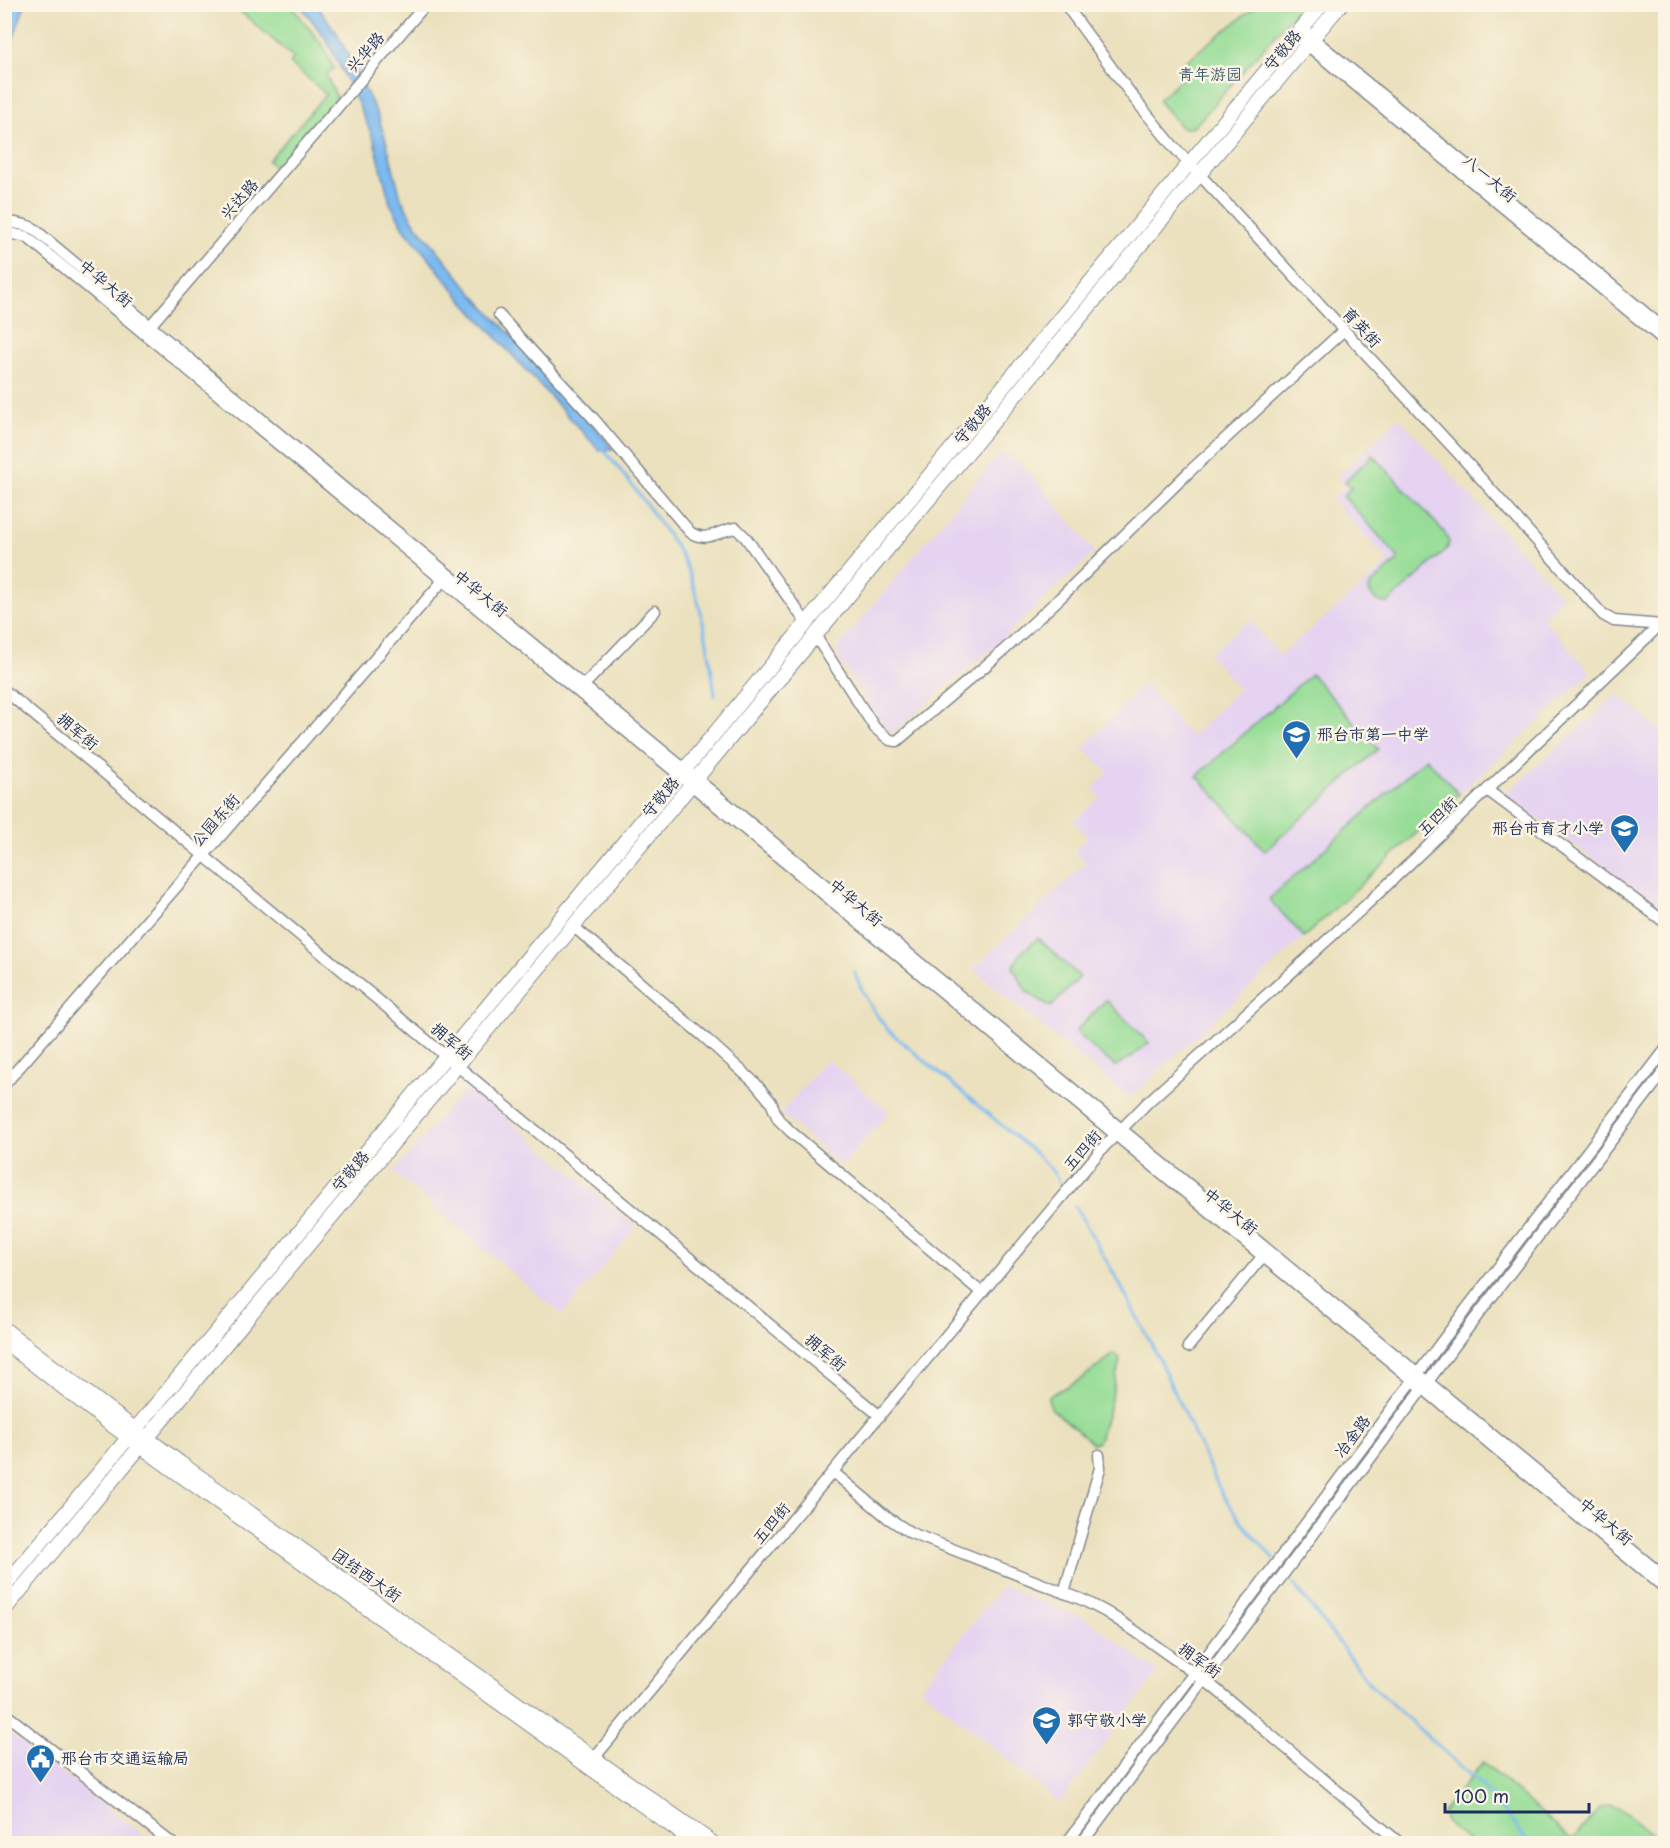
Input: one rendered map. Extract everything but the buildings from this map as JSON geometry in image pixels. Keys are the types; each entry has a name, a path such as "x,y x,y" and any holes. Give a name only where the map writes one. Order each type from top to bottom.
{"main road":[{"name":"守敬路","path":"4,1587 1322,4"},
{"name":"守敬路","path":"4,1611 1341,4"},
{"name":"团结西大街","path":"4,1329 145,1443 697,1844"},
{"name":"团结西大街","path":"4,1341 132,1433"},
{"name":"团结西大街","path":"145,1443 714,1844"}],"street":[{"name":"兴华路","path":"350,93 426,4"},
{"name":"育英街","path":"1065,4 1133,98 1190,164 1459,454 1603,615 1614,621 1663,625"},
{"name":"八一大街","path":"1299,33 1665,330"},
{"name":"八一大街","path":"1310,42 1665,342"},
{"name":"兴达路","path":"150,326 350,93"},
{"path":"4,221 25,225 30,233"},
{"path":"4,232 30,233"},
{"name":"中华大街","path":"30,233 150,326 446,577 584,685 682,772"},
{"name":"中华大街","path":"30,233 1415,1377"},
{"path":"499,315 593,418 690,532 697,537 707,538 736,528 746,538 807,624"},
{"path":"816,637 875,728 890,740 897,741 1003,651 1190,471 1344,330"},
{"name":"公园东街","path":"4,1085 446,577"},
{"path":"584,685 654,611"},
{"name":"五四街","path":"594,1758 1118,1132 1148,1102 1365,906 1663,625"},
{"name":"拥军街","path":"4,690 880,1416"},
{"path":"1487,790 1665,923"},
{"path":"574,927 755,1083 771,1102 778,1119 790,1131 982,1293"},
{"name":"冶金路","path":"1066,1844 1415,1377 1665,1049"},
{"name":"冶金路","path":"1081,1844 1665,1069"},
{"name":"中华大街","path":"1118,1132 1262,1257 1665,1578"},
{"path":"1188,1347 1262,1257"},
{"name":"中华大街","path":"1425,1385 1665,1589"},
{"path":"1064,1593 1100,1468 1099,1455"},
{"name":"拥军街","path":"833,1472 888,1518 911,1533 1083,1600 1106,1612 1194,1673 1401,1844"},
{"path":"4,1713 173,1844"}],"shaded area":[{"name":"邢台市第一中学","path":"1399,418 1562,597 1543,618 1591,673 1129,1098 973,969 1086,863 1074,850 1088,837 1074,821 1100,797 1093,789 1108,772 1083,748 1144,684 1192,737 1239,689 1209,654 1249,620 1279,655 1389,562 1332,499 1346,486 1338,477"},
{"path":"999,454 1015,459 1032,475 1095,552 991,649 892,733 885,728 839,659 837,649"},
{"name":"邢台市育才小学","path":"1618,694 1665,735 1665,911 1505,794"},
{"path":"827,1059 889,1112 842,1166 781,1113"},
{"path":"468,1086 636,1227 562,1315 393,1172"},
{"name":"郭守敬小学","path":"1002,1586 1087,1619 1158,1672 1060,1803 921,1688"},
{"name":"邢台市交通运输局","path":"5,1729 148,1839 153,1843 5,1843"}],"green space":[{"name":"青年游园","path":"1259,4 1301,5 1196,125 1191,128 1182,128 1158,100 1185,75 1178,67"},
{"path":"233,5 291,5 323,46 334,68 326,75 338,100 278,169 268,161 326,94 290,63 294,58"},
{"path":"1373,455 1444,532 1449,542 1447,549 1388,603 1374,599 1369,591 1370,586 1397,561 1398,557 1343,496 1351,488 1345,481"},
{"path":"1311,674 1378,749 1265,851 1197,776"},
{"path":"1426,758 1459,794 1304,937 1269,899"},
{"path":"1038,938 1080,977 1051,1007 1026,991 1013,967 1021,953"},
{"path":"1106,1000 1149,1043 1115,1066 1091,1047 1076,1031"},
{"path":"1114,1354 1120,1360 1107,1416 1098,1442 1092,1443 1052,1409 1048,1399 1049,1396 1081,1379"},
{"path":"1483,1762 1572,1840 1599,1809 1609,1805 1620,1808 1663,1843 1470,1843 1445,1822 1442,1813"}],"water":[{"path":"4,5 25,5 5,62"},
{"path":"300,5 316,5 337,33 378,116 401,198 413,220 473,294 587,417 613,449 599,450 464,302 404,228 390,203 374,140 356,99 326,39"}],"waterway":[{"path":"601,447 648,506 686,564 702,616 715,696"},
{"path":"854,971 868,1002 888,1030 1036,1154 1054,1173 1061,1185"},
{"path":"1075,1206 1156,1353 1222,1494 1243,1524 1274,1559"},
{"path":"1293,1583 1372,1686 1481,1785 1531,1844"}],"place":[{"name":"邢台市第一中学","path":"1296,760"},
{"name":"邢台市育才小学","path":"1625,854"},
{"name":"郭守敬小学","path":"1046,1746"},
{"name":"邢台市交通运输局","path":"40,1784"}]}
